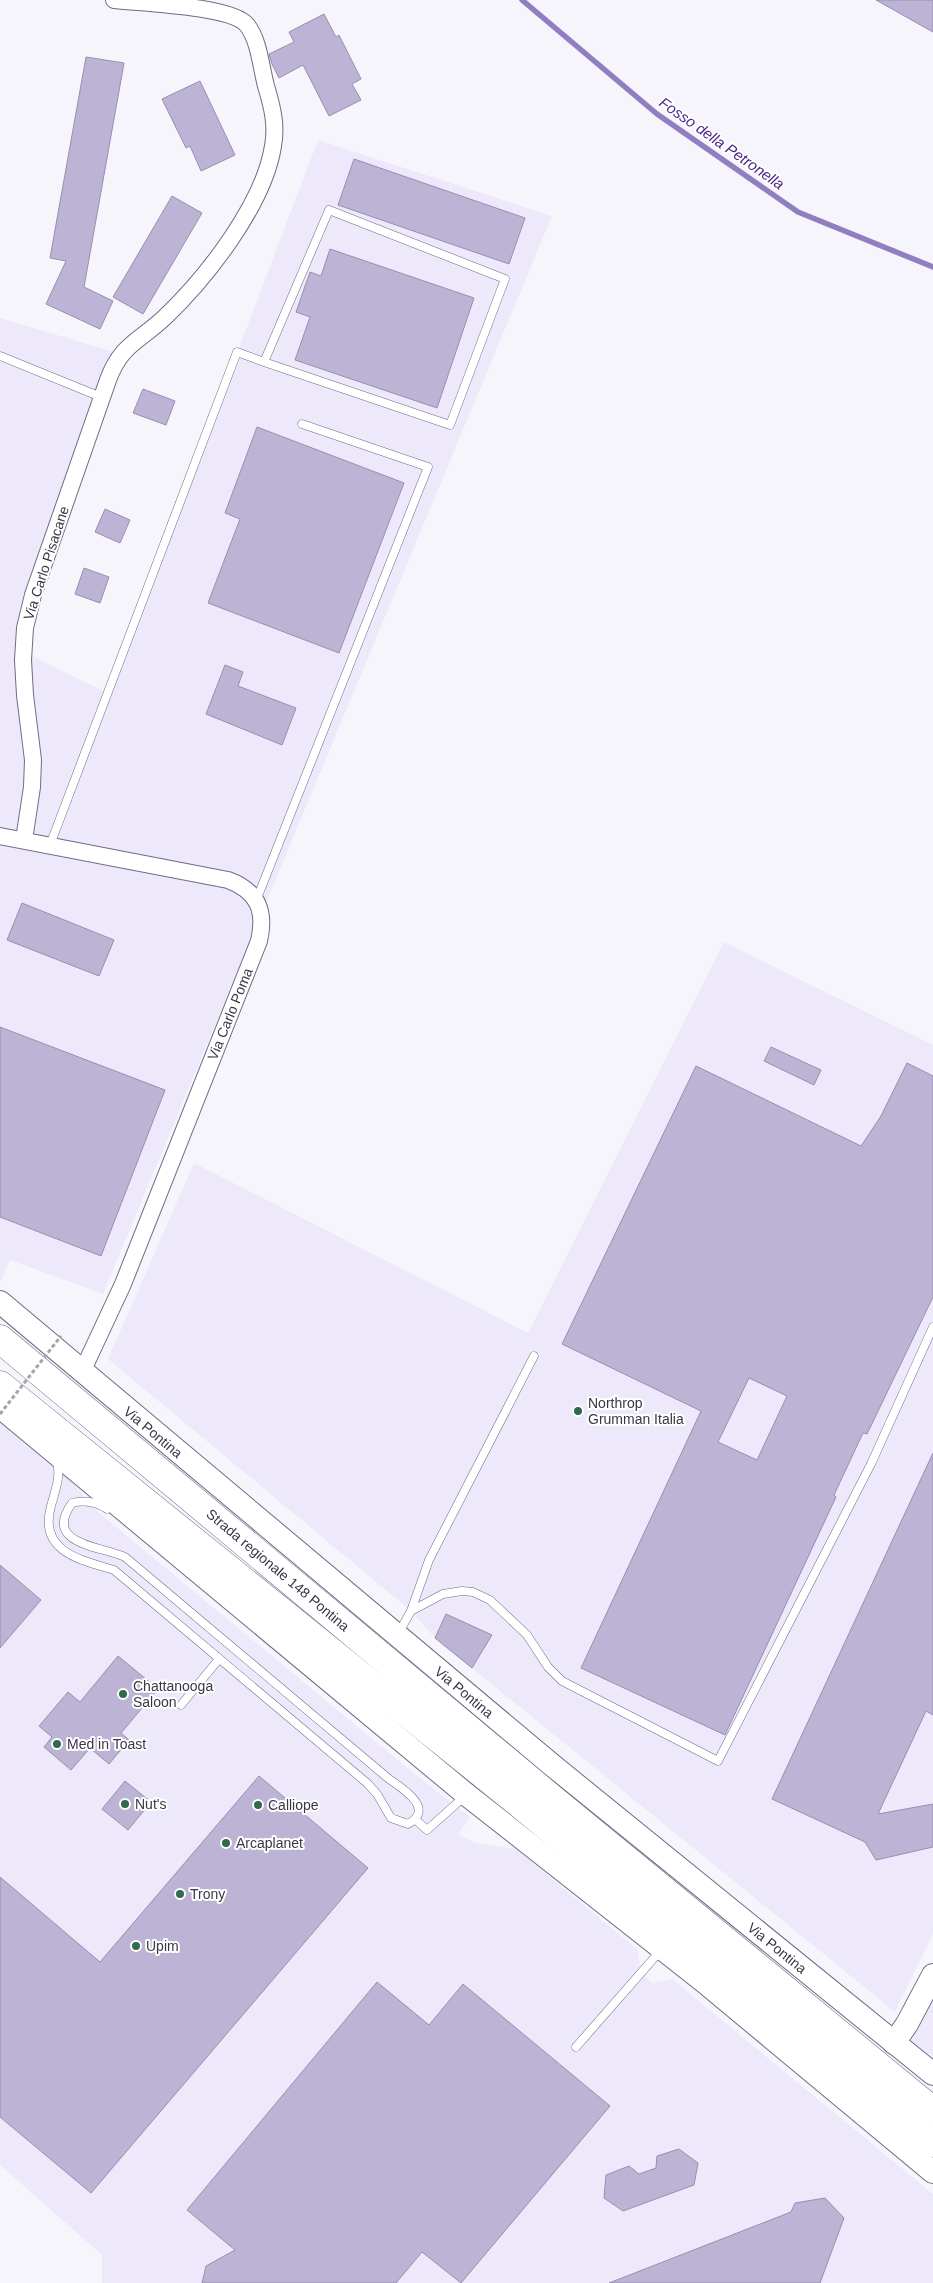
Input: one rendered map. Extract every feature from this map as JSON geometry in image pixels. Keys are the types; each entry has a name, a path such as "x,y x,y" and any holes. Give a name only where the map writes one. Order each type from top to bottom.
{"highway":[{"name":"Strada regionale 148 Pontina","path":"0,1338 556,1802"},
{"path":"0,1385 520,1804 933,2143"},
{"name":"Via Pontina","path":"556,1802 933,2111"}],"street":[{"name":"Via Carlo Pisacane","path":"24,840 33,773 32,740 24,684 25,628 33,595 110,372 121,354 134,341 155,326 185,298 226,245 264,179 274,145 274,124 255,41 247,25 242,20 218,12 114,0"},
{"path":"0,836 228,880 242,886 256,901"},
{"name":"Via Carlo Poma","path":"82,1372 123,1284 258,941 262,922 260,908 256,901"},
{"name":"Via Pontina","path":"0,1302 397,1636 933,2074"},
{"path":"0,1407 467,1795 662,1949 933,2172"},
{"path":"894,2043 907,2024 933,1975"}],"lane":[{"path":"50,845 237,352 264,362 450,426 505,279 329,210 264,362"},
{"path":"0,356 102,398"},
{"path":"256,901 428,467 302,424"},
{"path":"412,1611 443,1594 462,1591 481,1595 498,1606 527,1635 548,1667 562,1680 718,1761 871,1464 933,1326"},
{"path":"397,1636 412,1611 429,1560 534,1356"},
{"path":"55,1452 59,1469 48,1522 50,1534 61,1549 80,1561 114,1570 367,1783 377,1794 391,1818 408,1824 416,1820 419,1814 417,1803 412,1794 389,1779 125,1556 84,1545 73,1539 65,1528 64,1518 72,1503 82,1501 101,1504 128,1522 168,1557 200,1573"},
{"path":"181,1705 219,1659"},
{"path":"416,1820 427,1830 467,1795"},
{"path":"576,2047 662,1949"}],"path":[{"path":"0,1414 61,1336"}],"shaded area":[{"path":"318,140 552,216 103,1294 10,1260 0,1283 0,318 121,354 101,397 23,652 108,693"},
{"path":"724,942 933,1045 933,1934 895,2012 435,1638 411,1611 108,1359 194,1163 528,1333"},
{"path":"0,1417 38,1445 98,1512 410,1770 470,1817 458,1834 475,1843 516,1849 638,1950 641,1972 652,1983 672,1979 933,2194 933,2283 102,2283 102,2255 0,2165"},
{"path":"933,1998 933,2057 912,2041"}],"building":[{"path":"876,0 933,0 933,32"},
{"path":"324,14 336,37 339,35 361,79 352,84 361,100 329,116 303,65 279,78 269,54 294,42 289,32"},
{"path":"86,57 124,63 84,287 113,301 100,329 46,304 66,261 50,258"},
{"path":"200,81 235,155 201,171 190,146 186,148 162,99"},
{"path":"354,159 525,218 509,264 338,205"},
{"path":"172,196 202,213 143,314 113,297"},
{"path":"330,249 474,298 437,408 295,360 310,317 296,312 310,272 321,276"},
{"path":"143,389 175,401 166,425 133,413"},
{"path":"257,427 404,483 339,653 208,603 240,519 225,513"},
{"path":"105,509 130,520 120,543 95,532"},
{"path":"84,568 109,577 100,603 75,594"},
{"path":"225,665 243,672 238,686 296,708 282,745 206,714"},
{"path":"22,903 114,940 99,976 7,940"},
{"path":"0,1027 165,1090 101,1256 0,1217"},
{"path":"771,1047 821,1070 814,1085 764,1061"},
{"path":"907,1063 933,1076 933,1297 867,1434 863,1433 834,1495 836,1497 725,1735 581,1668 701,1411 562,1344 696,1066 861,1146 881,1116","holes":["749,1378 787,1396 757,1460 718,1442"]},
{"path":"933,1453 933,1715 926,1711 878,1814 933,1804 933,1847 876,1860 865,1842 772,1799"},
{"path":"0,1565 41,1600 0,1648"},
{"path":"446,1614 492,1635 472,1668 435,1638"},
{"path":"118,1656 158,1689 121,1733 129,1740 109,1764 90,1748 71,1770 44,1747 52,1737 39,1726 68,1692 80,1702"},
{"path":"259,1776 368,1868 91,2193 0,2117 0,1877 100,1962"},
{"path":"125,1781 151,1802 128,1830 102,1809"},
{"path":"377,1982 429,2025 463,1984 610,2106 461,2283 422,2252 396,2283 202,2283 206,2266 235,2250 187,2210"},
{"path":"679,2149 698,2163 694,2185 623,2211 604,2198 606,2175 629,2166 639,2174 656,2168 657,2156"},
{"path":"825,2198 844,2218 820,2283 609,2283 791,2212 795,2203"}],"waterway":[{"name":"Fosso della Petronella","path":"522,0 657,114 798,212 933,267"}],"place":[{"name":"Northrop Grumman Italia","path":"578,1411"},
{"name":"Chattanooga Saloon","path":"123,1694"},
{"name":"Med in Toast","path":"57,1744"},
{"name":"Nut's","path":"125,1804"},
{"name":"Calliope","path":"258,1805"},
{"name":"Arcaplanet","path":"226,1843"},
{"name":"Trony","path":"180,1894"},
{"name":"Upim","path":"136,1946"}]}
